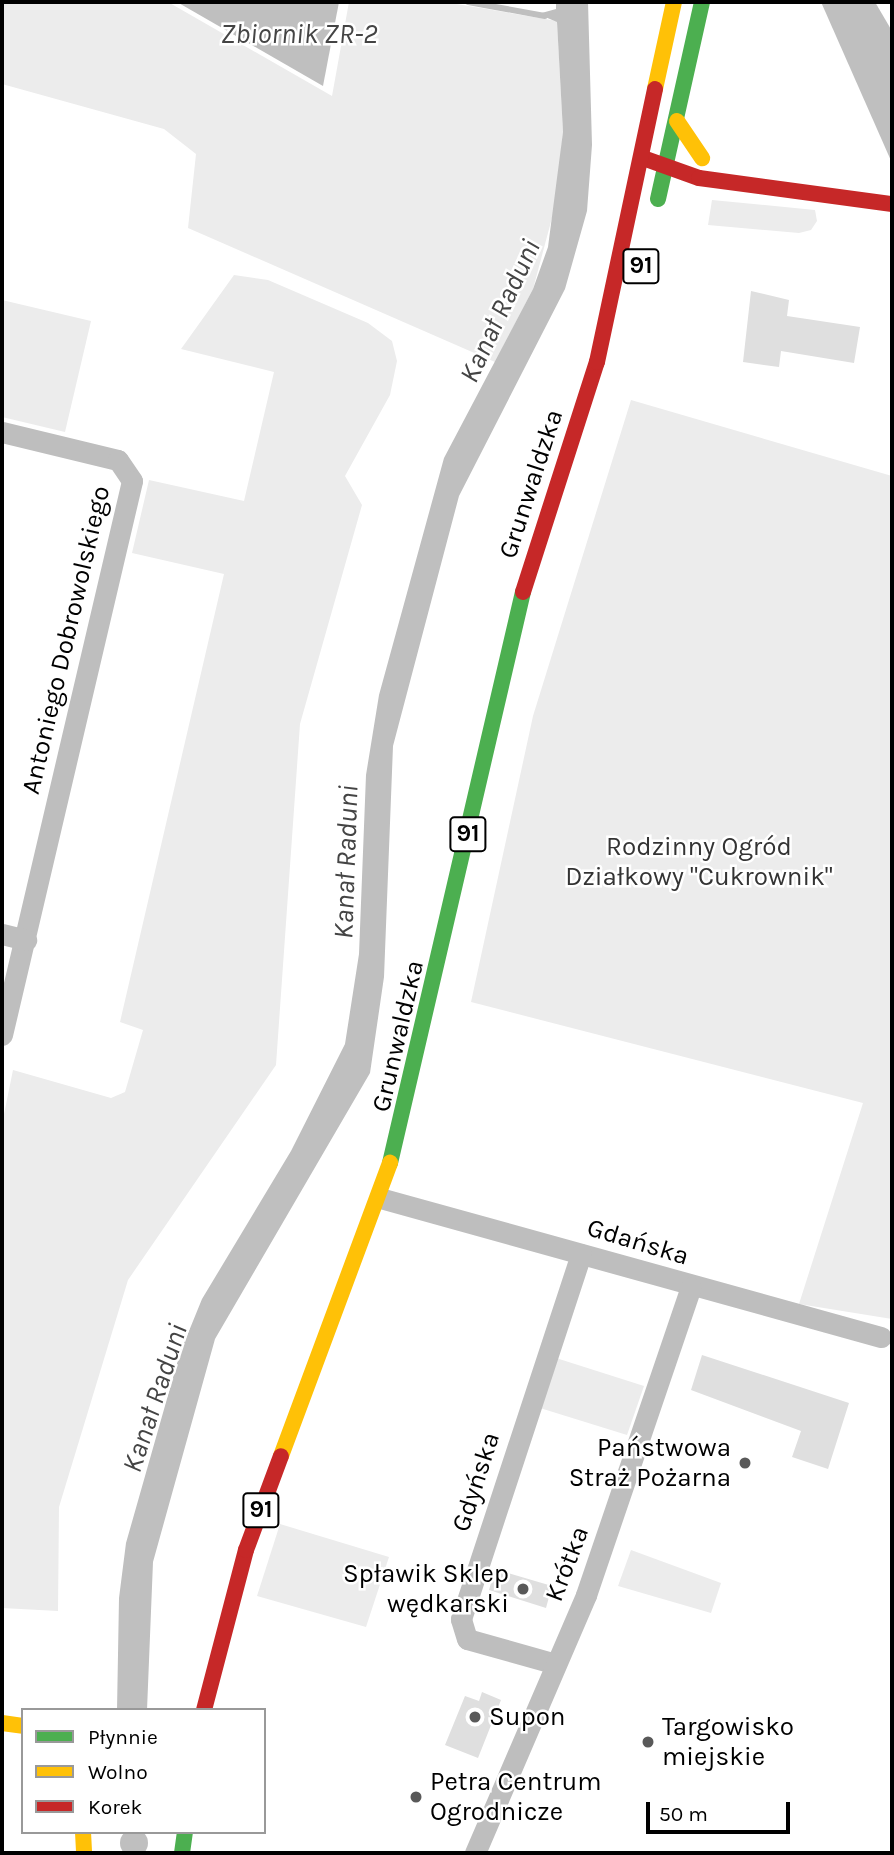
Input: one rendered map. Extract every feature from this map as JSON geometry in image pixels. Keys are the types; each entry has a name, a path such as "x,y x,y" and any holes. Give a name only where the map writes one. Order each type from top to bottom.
{"main road":[{"name":"Grunwaldzka","path":"205,1708 246,1550 380,1198 419,1063 518,608 597,362 643,158 674,2"},
{"name":"91","path":"655,215 702,2"},
{"path":"678,118 702,158"},
{"path":"643,158 666,163 699,178 761,189 800,188 892,204"},
{"path":"666,163 702,158 719,161"},
{"path":"753,167 800,188"},
{"name":"Grunwaldzka","path":"597,362 631,294"},
{"path":"2,1723 21,1726"},
{"path":"83,1834 84,1853"},
{"path":"182,1853 185,1834"}],"street":[{"name":"Antoniego Dobrowolskiego","path":"2,432 118,460 132,481 2,1035"},
{"path":"2,934 26,940"},
{"name":"Gdańska","path":"380,1198 691,1287 881,1337"},
{"name":"Gdyńska","path":"556,1664 467,1639 460,1619 581,1254"},
{"name":"Krótka","path":"475,1853 556,1664 628,1482 691,1287"}],"green space":[{"path":"2,2 168,2 332,96 349,2 445,2 557,21 563,132 556,203 533,289 495,362 188,228 196,154 164,129 2,84"},
{"path":"712,200 815,210 817,221 811,230 799,233 708,225"},
{"path":"234,275 268,280 368,323 392,341 397,361 390,395 345,476 362,505 300,724 276,1065 128,1280 59,1507 58,1611 2,1608 2,1124 13,1070 111,1098 125,1092 143,1030 120,1022 224,574 132,553 149,480 244,501 274,372 181,349"},
{"path":"2,300 91,321 65,432 2,417"},
{"name":"Rodzinny Ogród Działkowy \"Cukrownik\"","path":"631,400 892,476 892,1319 799,1304 863,1103 471,1002 533,716"},
{"path":"556,1358 644,1386 627,1435 540,1408"},
{"path":"280,1524 389,1557 366,1627 257,1596"},
{"path":"631,1550 721,1583 711,1613 618,1586"}],"water":[{"name":"Zbiornik ZR-2","path":"177,2 339,2 323,86"},
{"path":"556,2 588,2 592,145 587,211 565,289 459,496 393,746 384,977 370,1073 215,1339 153,1562 147,1708 117,1708 119,1598 126,1543 180,1353 202,1299 291,1151 345,1044 359,954 366,775 379,695 444,458 533,289 548,247 563,132 557,22 538,14 556,9"},
{"path":"821,2 875,2 892,31 892,163"},
{"path":"123,1834 145,1834 147,1848 139,1856 129,1856 121,1848"}],"building":[{"path":"751,291 789,300 787,316 860,327 854,363 781,351 779,367 743,362"},
{"path":"702,1355 849,1403 828,1469 792,1457 801,1431 691,1390"},
{"name":"Spławik Sklep wędkarski","path":"495,1569 552,1586 546,1608 489,1590"},
{"name":"Supon","path":"482,1692 501,1700 478,1758 445,1745 465,1696 479,1701"}],"waterway":[{"path":"468,2 545,16"}],"traffic: fast":[{"path":"658,199 702,2"},
{"path":"390,1163 523,592"},
{"path":"182,1853 185,1834"}],"traffic: slow":[{"path":"655,89 674,2"},
{"path":"677,121 702,158"},
{"path":"281,1456 390,1163"},
{"path":"2,1723 21,1726"},
{"path":"83,1834 84,1853"}],"traffic: jam":[{"path":"523,592 597,362 655,89"},
{"path":"643,158 699,178 892,204"},
{"path":"205,1708 246,1550 281,1456"}],"place":[{"name":"Państwowa Straż Pożarna","path":"745,1463"},
{"name":"Spławik Sklep wędkarski","path":"523,1589"},
{"name":"Supon","path":"475,1717"},
{"name":"Targowisko miejskie","path":"648,1742"},
{"name":"Petra Centrum Ogrodnicze","path":"416,1797"}],"water label":[{"name":"Kanał Raduni","path":"500,311"},
{"name":"Kanał Raduni","path":"346,862"},
{"name":"Kanał Raduni","path":"155,1398"}]}
